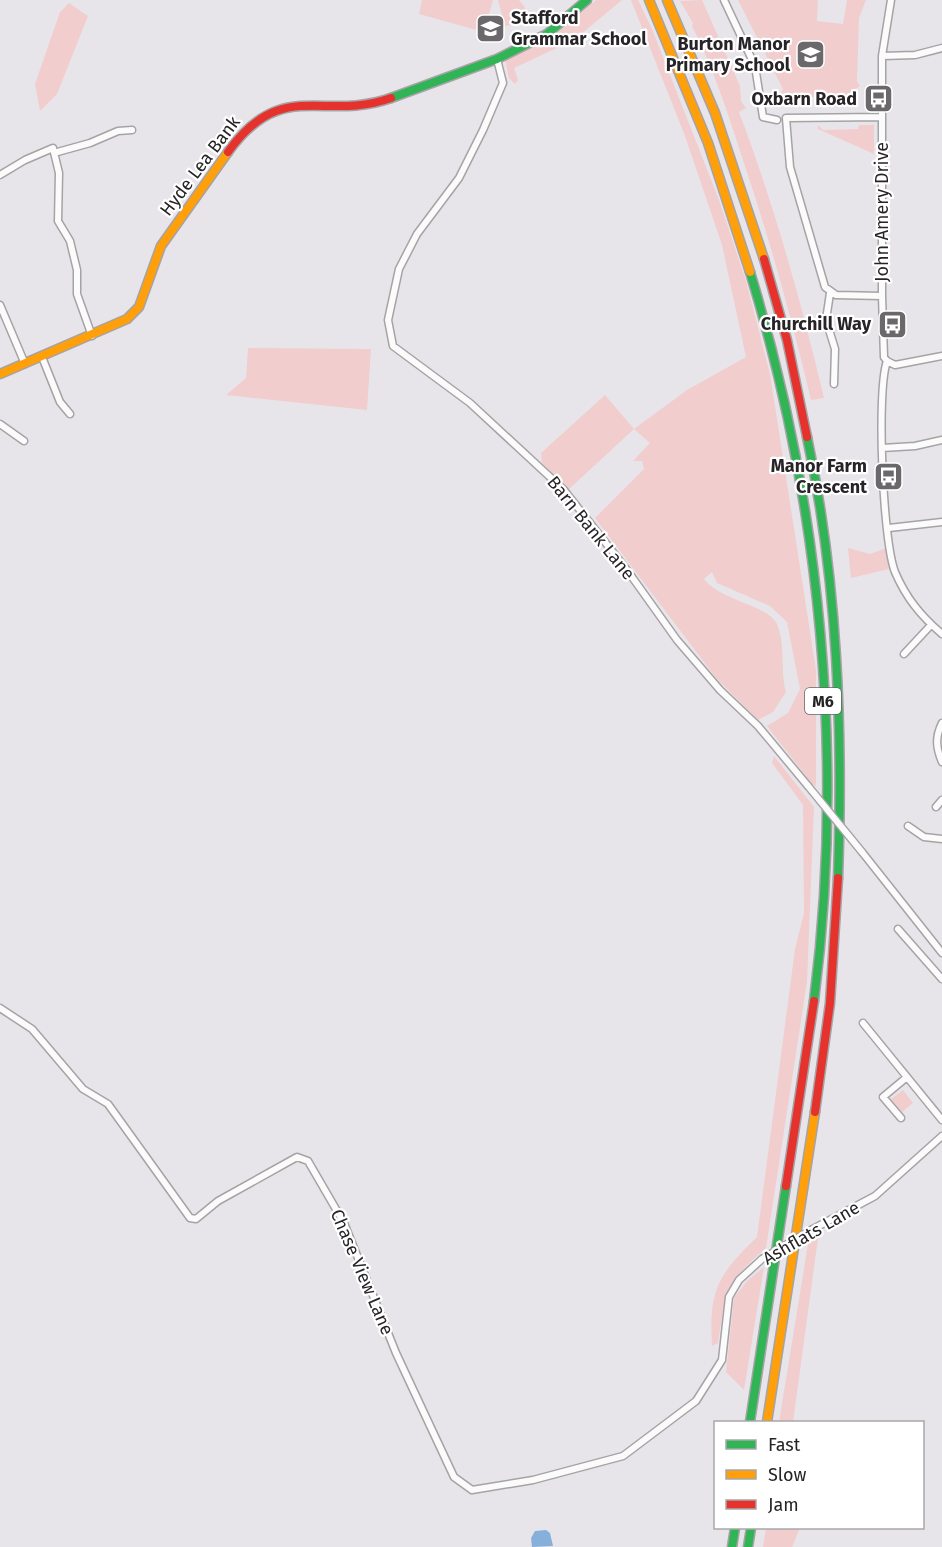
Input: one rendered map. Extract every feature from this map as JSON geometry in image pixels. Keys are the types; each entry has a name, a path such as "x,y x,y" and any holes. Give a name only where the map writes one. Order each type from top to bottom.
{"main road":[{"name":"Hyde Lea Bank","path":"0,374 127,319 139,307 161,246 241,134 254,122 283,107 368,106 497,59 547,34 587,0"},
{"name":"M6","path":"649,0 709,141 741,234 793,441 817,596 826,755 821,931 811,1035 750,1421"},
{"name":"M6","path":"667,0 720,125 757,230 787,332 810,441 832,591 838,673 841,756 836,931 821,1076 767,1421"},
{"path":"732,1547 735,1529"},
{"path":"748,1547 751,1529"}],"street":[{"path":"724,0 755,66 763,117 777,120"},
{"name":"John Amery Drive","path":"891,0 882,56 882,296 884,357 887,361 881,423 882,448 894,570 910,602 942,634"},
{"path":"882,56 915,55 942,48"},
{"name":"Barn Bank Lane","path":"497,59 503,83 483,130 459,178 417,234 399,269 388,320 393,346 470,403 564,490 627,570 676,640 720,690 759,726 942,954"},
{"path":"882,117 786,118 790,167 825,287 830,293 882,296"},
{"path":"0,175 25,160 90,143 118,131 132,130"},
{"path":"54,151 59,173 58,220 70,241 76,270 77,294 92,336"},
{"path":"830,293 826,320 835,349 834,384"},
{"path":"0,305 3,306 25,364"},
{"path":"887,361 896,365 942,356"},
{"path":"42,357 60,402 70,414"},
{"path":"0,424 24,441"},
{"path":"882,448 915,446 942,440"},
{"path":"889,528 942,522"},
{"path":"904,654 931,625"},
{"path":"942,723 938,731 936,749 942,762"},
{"path":"936,807 942,800"},
{"path":"908,826 924,837 942,839"},
{"path":"898,929 942,979"},
{"name":"Chase View Lane","path":"0,1008 32,1029 83,1089 108,1104 190,1218 196,1219 218,1202 297,1157 308,1161 344,1223 396,1353 454,1478"},
{"path":"863,1023 942,1120"},
{"path":"901,1118 883,1097 907,1077"},
{"name":"Ashflats Lane","path":"454,1478 472,1490 533,1480 623,1456 696,1401 722,1360 729,1297 739,1280 762,1259 875,1196 942,1136"}],"shaded area":[{"path":"422,0 493,0 484,32 419,14"},
{"path":"498,0 519,0 530,14 522,23 505,26"},
{"path":"596,0 622,0 574,40 514,68 518,80 515,84 509,78 505,59 556,34"},
{"path":"631,0 638,0 652,29 719,200 746,281 770,374 816,670 816,786 812,784 767,726 788,713 800,689 787,622 770,606 717,583 712,572 704,579 721,593 764,612 777,624 780,632 786,692 773,712 758,720 716,678 595,518 644,469 642,461 633,461 650,443 634,429 687,390 746,357 722,245 685,136"},
{"path":"702,0 740,86 741,101 746,108 739,112 786,254 824,398 811,400 780,280 733,128 692,26 693,23 680,1"},
{"path":"738,0 818,0 817,21 843,24 847,0 866,0 859,18 857,81 860,86 844,97 783,97 780,94 783,89"},
{"path":"69,3 88,16 57,94 40,111 35,84 60,12"},
{"path":"818,125 823,130 858,129 859,125 874,125 874,154 818,129"},
{"path":"248,348 371,349 367,410 226,395 246,378"},
{"path":"605,395 634,429 568,490 542,463 541,453"},
{"path":"848,548 870,554 886,548 889,569 851,578"},
{"path":"774,756 814,807 807,982 766,1248 742,1270 735,1280 726,1300 718,1343 712,1346 712,1311 718,1285 724,1274 757,1237 795,949 804,913 803,805 772,763"},
{"path":"903,1090 913,1103 902,1112 891,1099"},
{"path":"819,1231 793,1421 779,1421 808,1244"},
{"path":"764,1267 744,1390 726,1372 734,1298 747,1281"},
{"path":"766,1529 800,1529 792,1547 763,1547"}],"water":[{"path":"546,1530 550,1533 553,1546 532,1547 531,1538 535,1531"}],"traffic: fast":[{"path":"391,98 497,59 547,34 587,0"},
{"path":"750,272 774,360 794,450 810,541 820,633 826,725 827,818 823,910 814,1001"},
{"path":"807,437 826,546 836,657 840,768 838,878"},
{"path":"750,1421 786,1186"},
{"path":"732,1547 735,1529"},
{"path":"748,1547 751,1529"}],"traffic: slow":[{"path":"649,0 708,143 750,272"},
{"path":"667,0 715,113 764,259"},
{"path":"0,374 127,319 139,307 161,246 228,152"},
{"path":"767,1421 815,1112"}],"traffic: jam":[{"path":"228,152 248,129 267,115 285,108 367,104 391,98"},
{"path":"764,259 787,340 807,437"},
{"path":"815,1112 830,1003 838,878"},
{"path":"786,1186 814,1001"}],"place":[{"name":"Stafford Grammar School","path":"490,28"},
{"name":"Burton Manor Primary School","path":"811,54"},
{"name":"Oxbarn Road","path":"878,99"},
{"name":"Churchill Way","path":"892,324"},
{"name":"Manor Farm Crescent","path":"888,476"}]}
